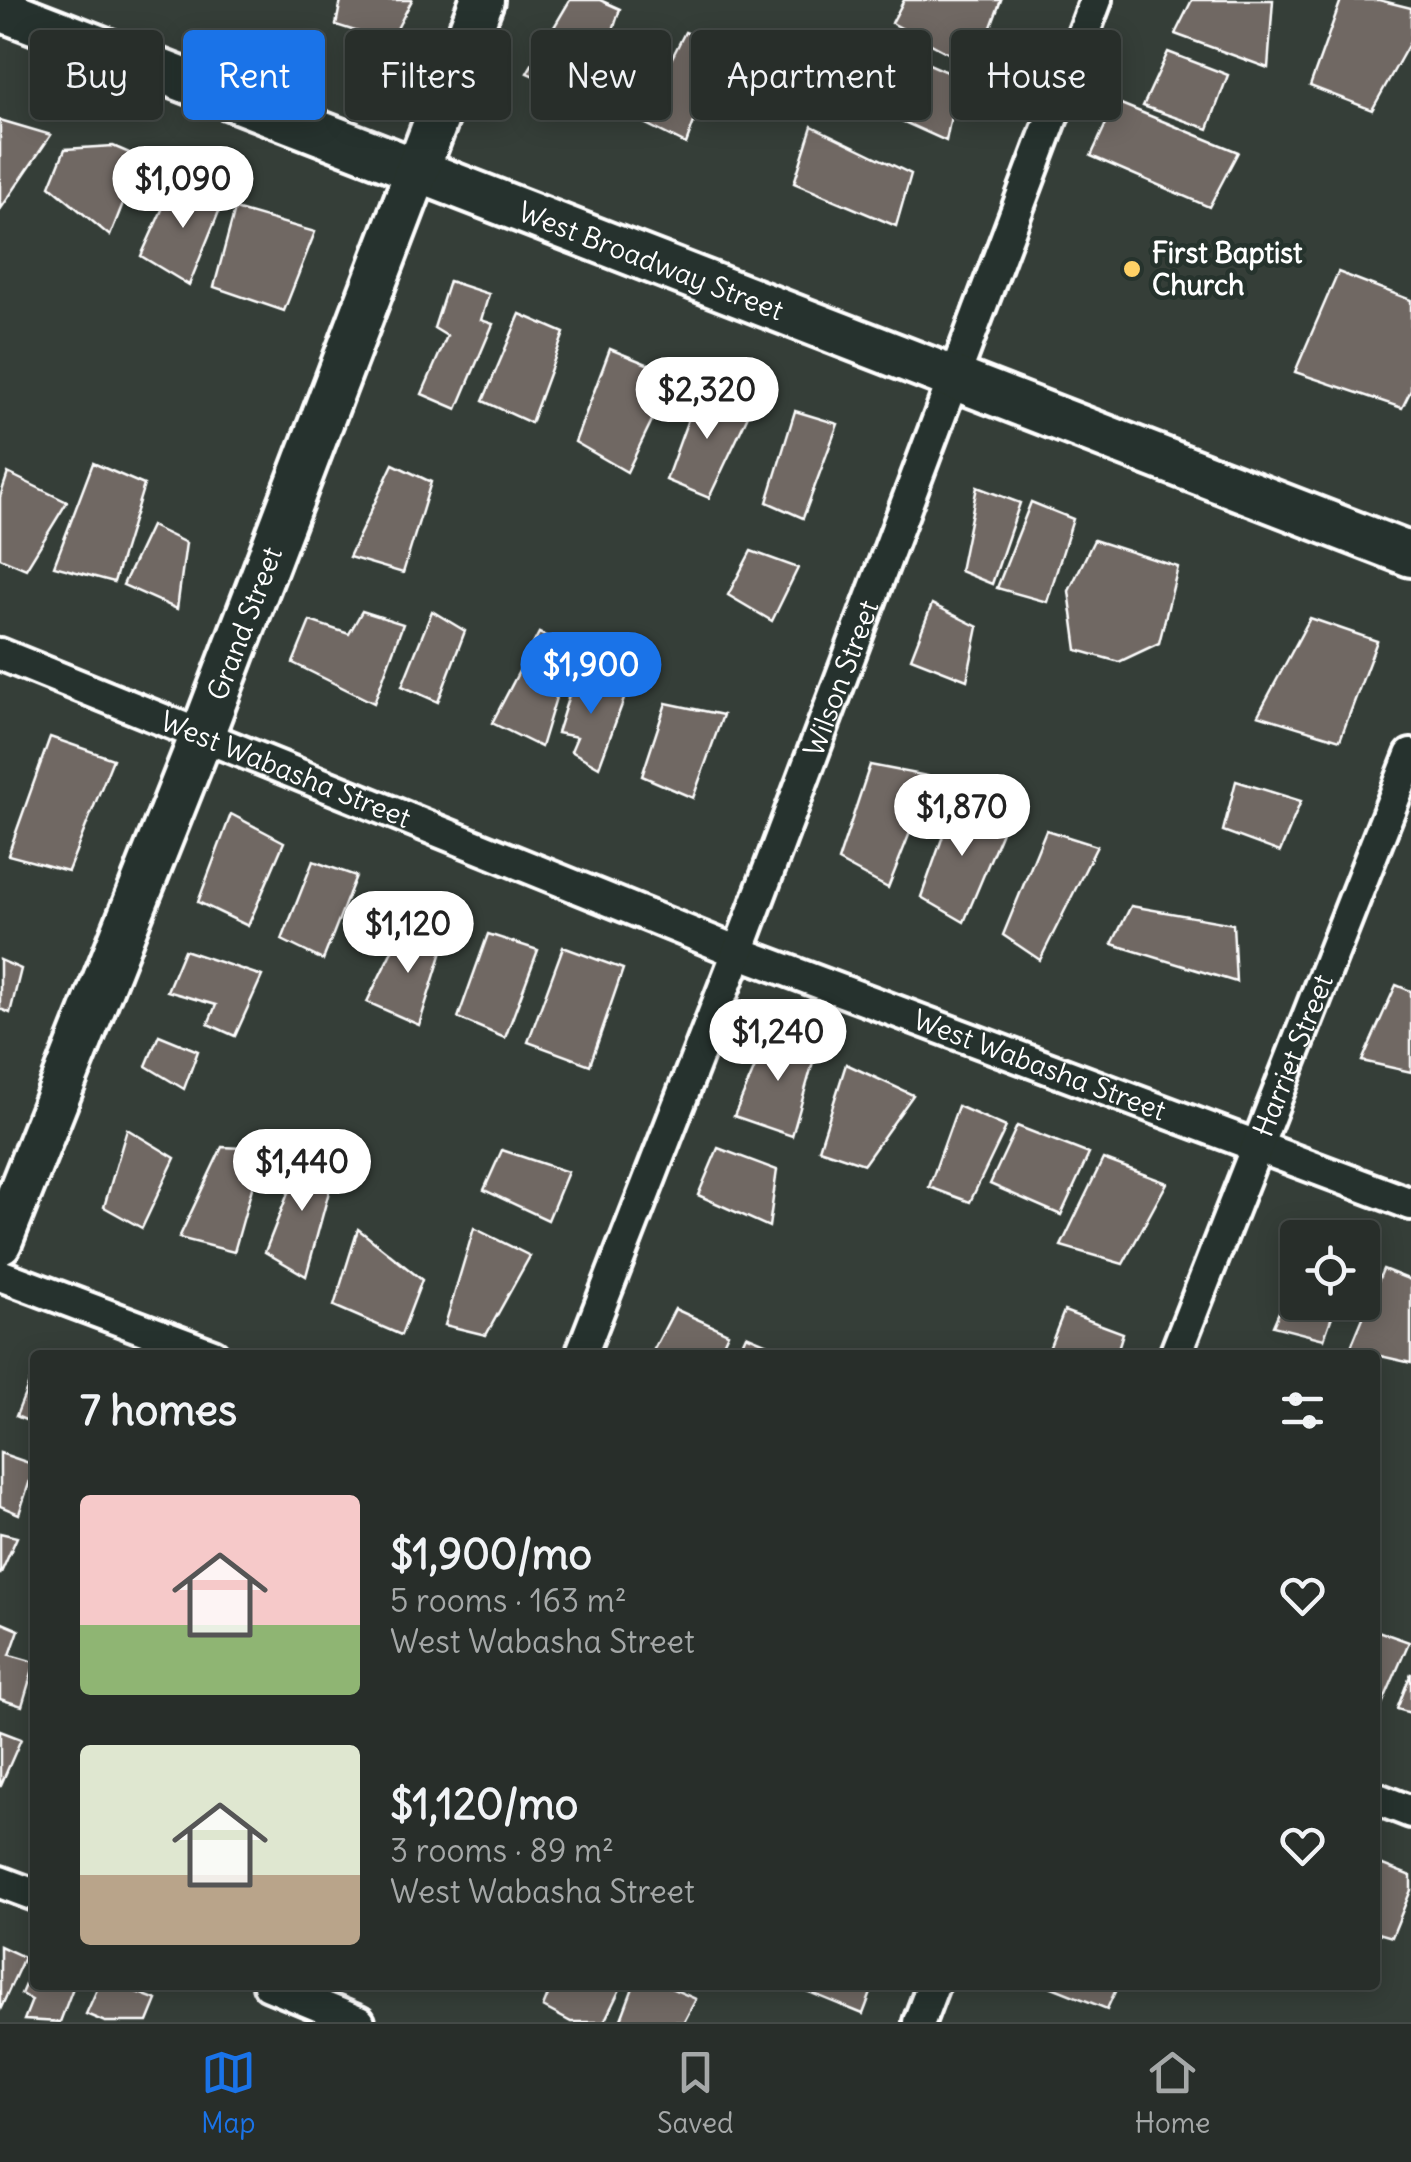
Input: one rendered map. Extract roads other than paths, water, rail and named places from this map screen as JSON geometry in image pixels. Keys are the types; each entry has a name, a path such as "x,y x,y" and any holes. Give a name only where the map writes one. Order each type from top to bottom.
{"main road":[{"name":"Grand Street","path":"0,1242 202,736 482,0"},
{"name":"West Broadway Street","path":"0,9 1411,555"}],"street":[{"name":"Wilson Street","path":"583,1350 738,952 1096,0"},
{"name":"West Wabasha Street","path":"0,654 738,952 1411,1204"},
{"name":"Harriet Street","path":"1176,1350 1411,755"},
{"path":"0,1275 200,1350"},
{"path":"1380,1800 1411,1812"},
{"path":"0,1882 30,1893"},
{"path":"283,1990 359,2022"},
{"path":"919,2022 931,1990"}],"place":[{"name":"First Baptist Church","path":"1132,269"}]}
